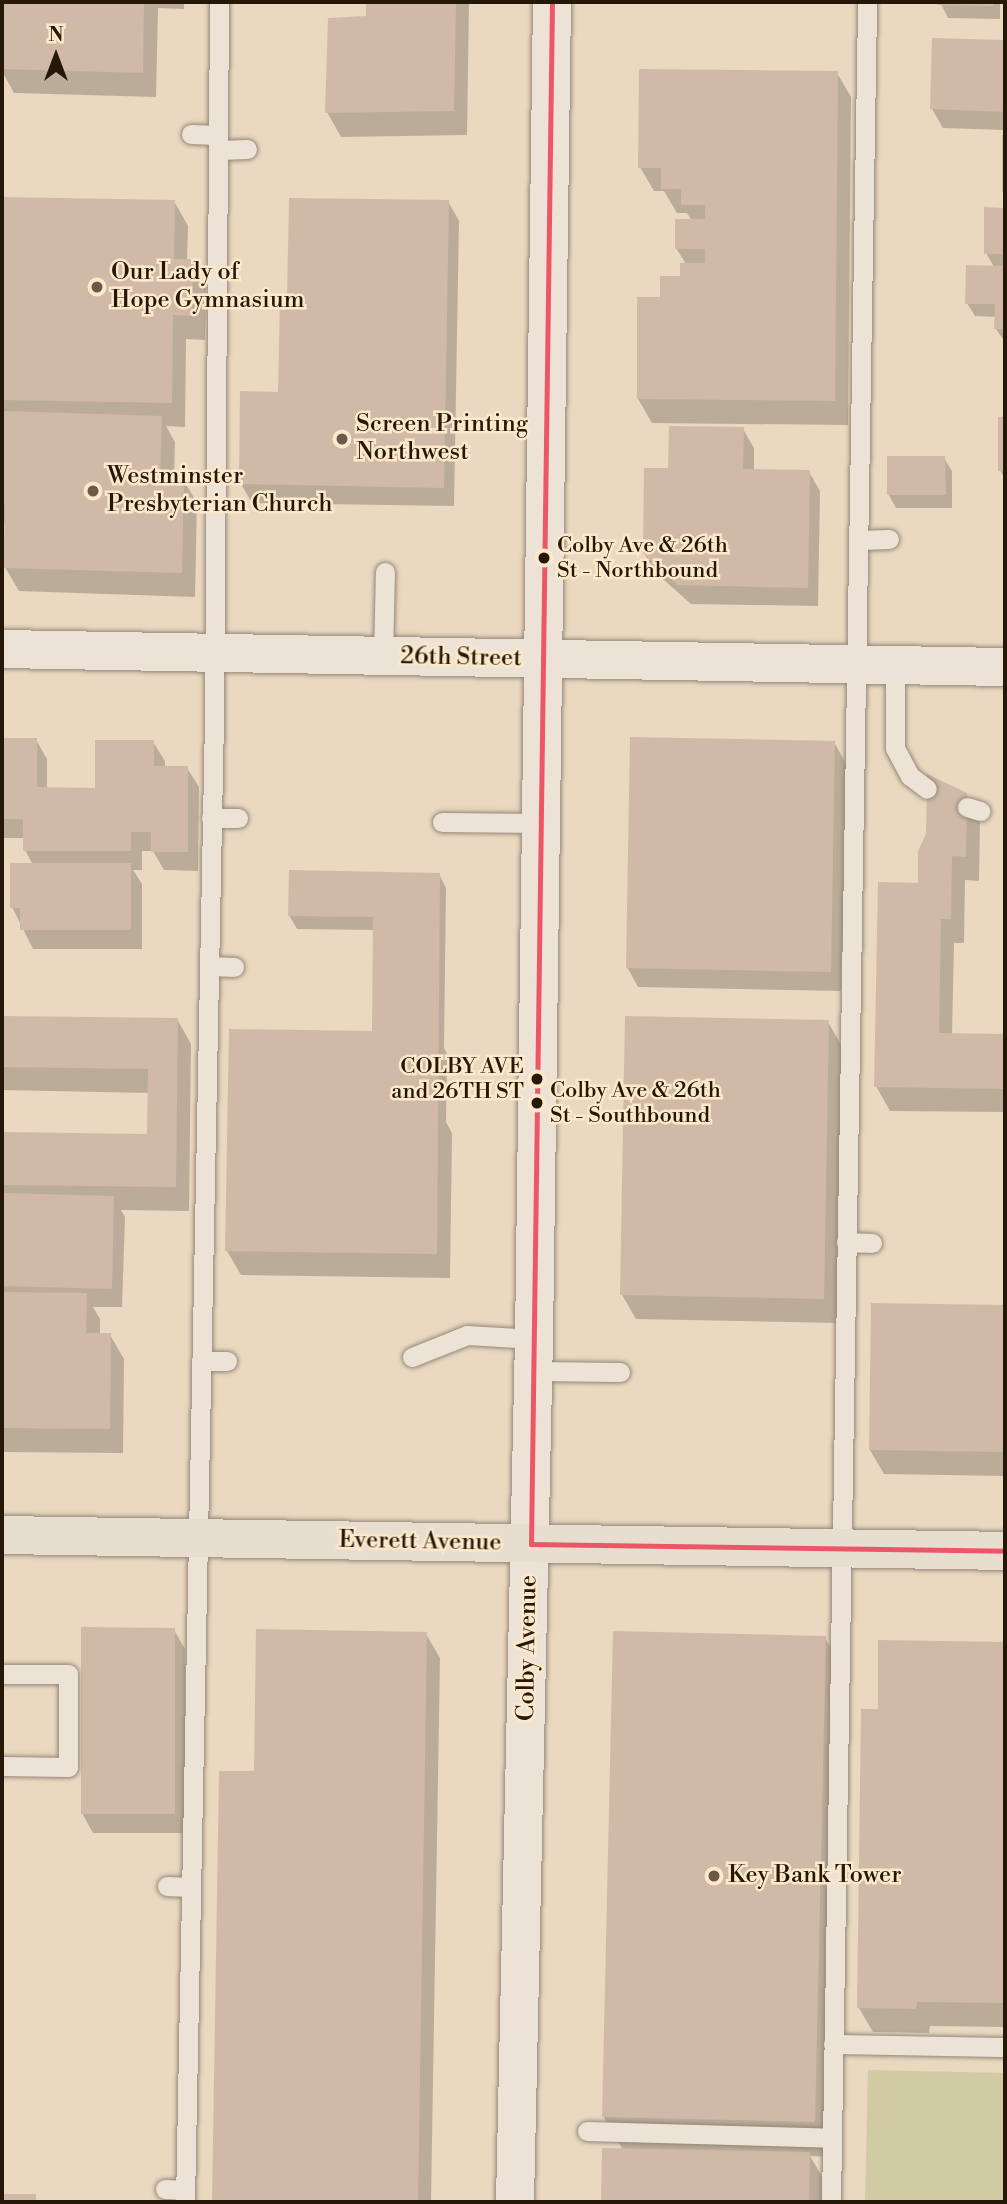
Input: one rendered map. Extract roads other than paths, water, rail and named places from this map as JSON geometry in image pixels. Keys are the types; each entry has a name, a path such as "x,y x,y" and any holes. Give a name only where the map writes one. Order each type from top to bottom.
{"main road":[{"name":"Colby Avenue","path":"515,2202 531,1544 552,2"},
{"name":"26th Street","path":"2,649 1005,667"},
{"name":"Everett Avenue","path":"2,1535 1005,1551"}],"lane":[{"path":"179,2194 177,2099 191,1887 215,654 219,2"},
{"path":"867,2 859,23 859,540 876,664 895,748 910,776 927,789"},
{"path":"191,134 247,149"},
{"path":"859,540 889,539"},
{"path":"383,657 385,572"},
{"path":"831,2202 840,1549 833,1376 846,1242 876,664"},
{"path":"211,818 239,818"},
{"path":"442,822 542,824"},
{"path":"209,966 234,967"},
{"path":"846,1242 872,1243"},
{"path":"412,1357 467,1335 534,1355 620,1372"},
{"path":"201,1361 228,1361"},
{"path":"2,1674 68,1674 68,1767 2,1766"},
{"path":"167,1886 191,1887"},
{"path":"833,2044 1005,2047"},
{"path":"587,2131 832,2138"}],"place":[{"name":"Our Lady of Hope Gymnasium","path":"97,287"},
{"name":"Screen Printing Northwest","path":"342,439"},
{"name":"Westminster Presbyterian Church","path":"93,491"},
{"name":"Colby Ave & 26th St - Northbound","path":"544,558"},
{"name":"COLBY AVE and 26TH ST","path":"537,1079"},
{"name":"Colby Ave & 26th St - Southbound","path":"537,1103"},
{"name":"Key Bank Tower","path":"714,1876"}]}
